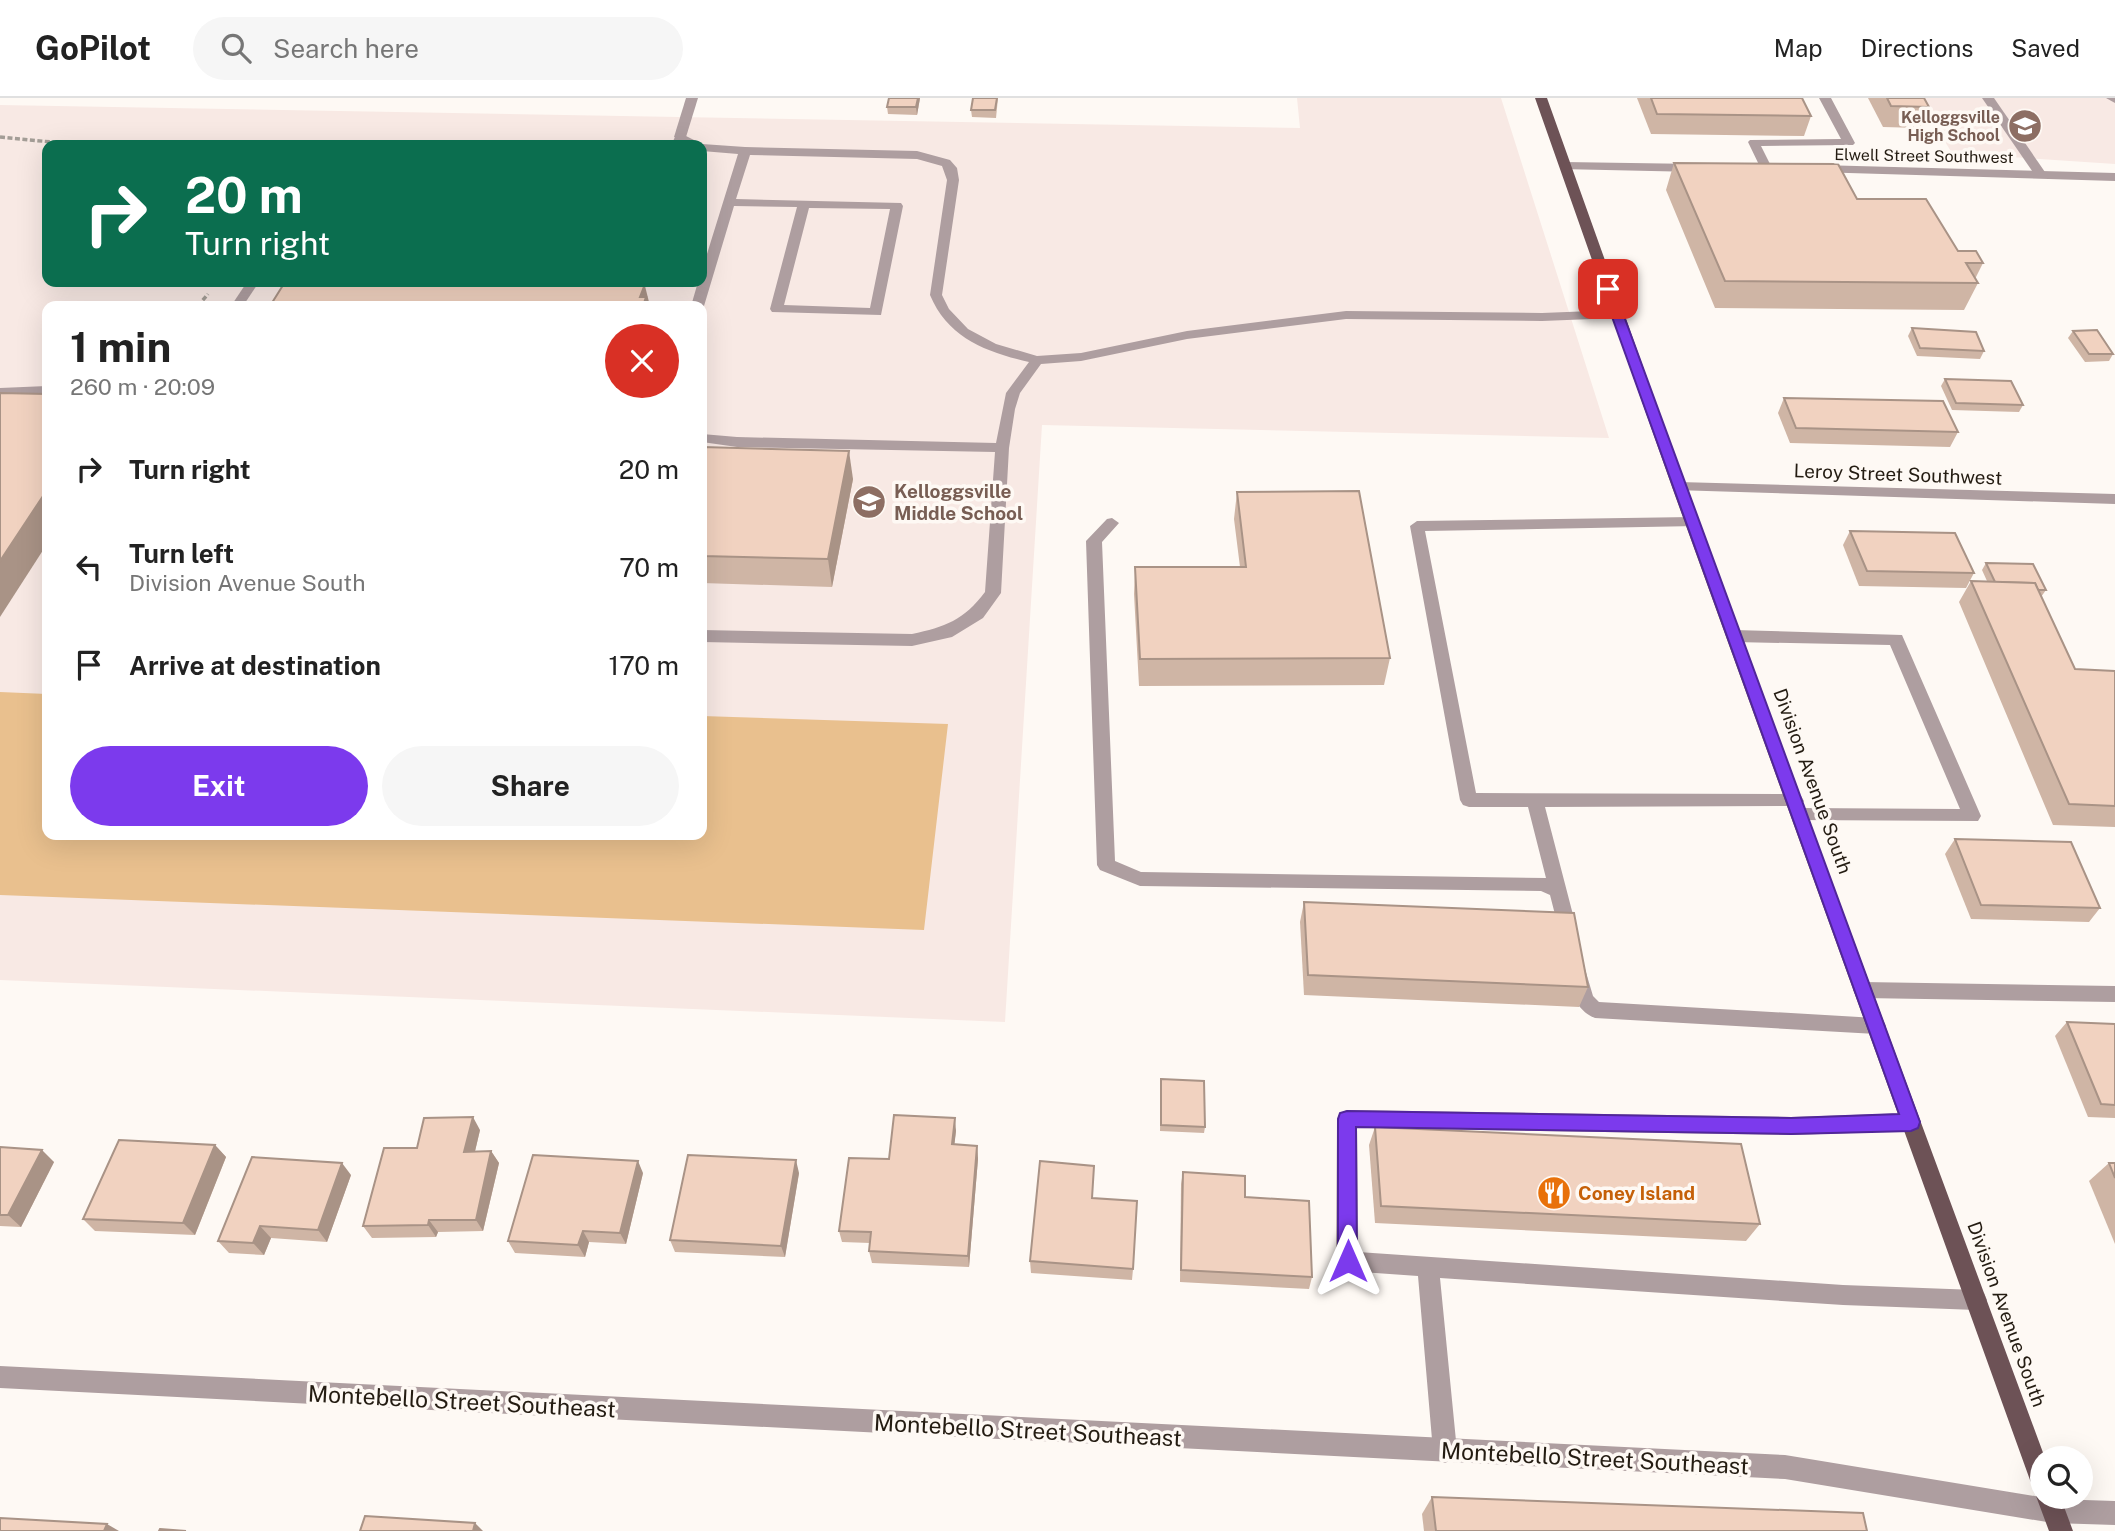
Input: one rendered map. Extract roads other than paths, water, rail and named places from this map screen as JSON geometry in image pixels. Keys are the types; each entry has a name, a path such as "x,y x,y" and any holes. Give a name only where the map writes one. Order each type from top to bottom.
{"main road":[{"name":"Division Avenue South","path":"1541,98 1679,487 2030,1447"}],"street":[{"path":"679,140 692,98"},
{"path":"1766,168 1754,142 1849,143 1825,98"},
{"path":"1988,98 2041,174"},
{"path":"707,147 745,151 917,155 946,163 951,168 953,180 936,295 939,306 953,324 968,335 1006,353 1037,360 1081,357 1187,335 1346,315 1542,317 1617,314"},
{"path":"707,274 745,151"},
{"path":"1564,166 1715,168"},
{"name":"Elwell Street Southwest","path":"1804,169 2115,177"},
{"path":"729,202 804,203 897,206 876,313 777,309 804,203"},
{"path":"707,636 912,640 946,634 977,614 993,593 1002,448 1013,393 1037,360"},
{"path":"0,392 42,390"},
{"path":"707,439 737,442 1002,448"},
{"name":"Leroy Street Southwest","path":"1679,487 2115,499"},
{"path":"1692,522 1417,526 1469,800 1797,808 1972,816 1896,639 1734,636"},
{"path":"1112,523 1094,541 1106,866 1140,879 1543,884 1558,891"},
{"path":"1535,801 1584,1000 1595,1010 1876,1026"},
{"path":"1863,990 2115,994"},
{"path":"1911,1122 1791,1126 1347,1119 1348,1261 1843,1295 1976,1300"},
{"path":"1428,1266 1446,1451"},
{"name":"Montebello Street Southeast","path":"0,1377 1786,1467 2054,1513 2115,1513"}],"place":[{"name":"Kelloggsville High School","path":"2025,126"},
{"name":"Kelloggsville Middle School","path":"869,502"},
{"name":"Coney Island","path":"1554,1193"}]}
